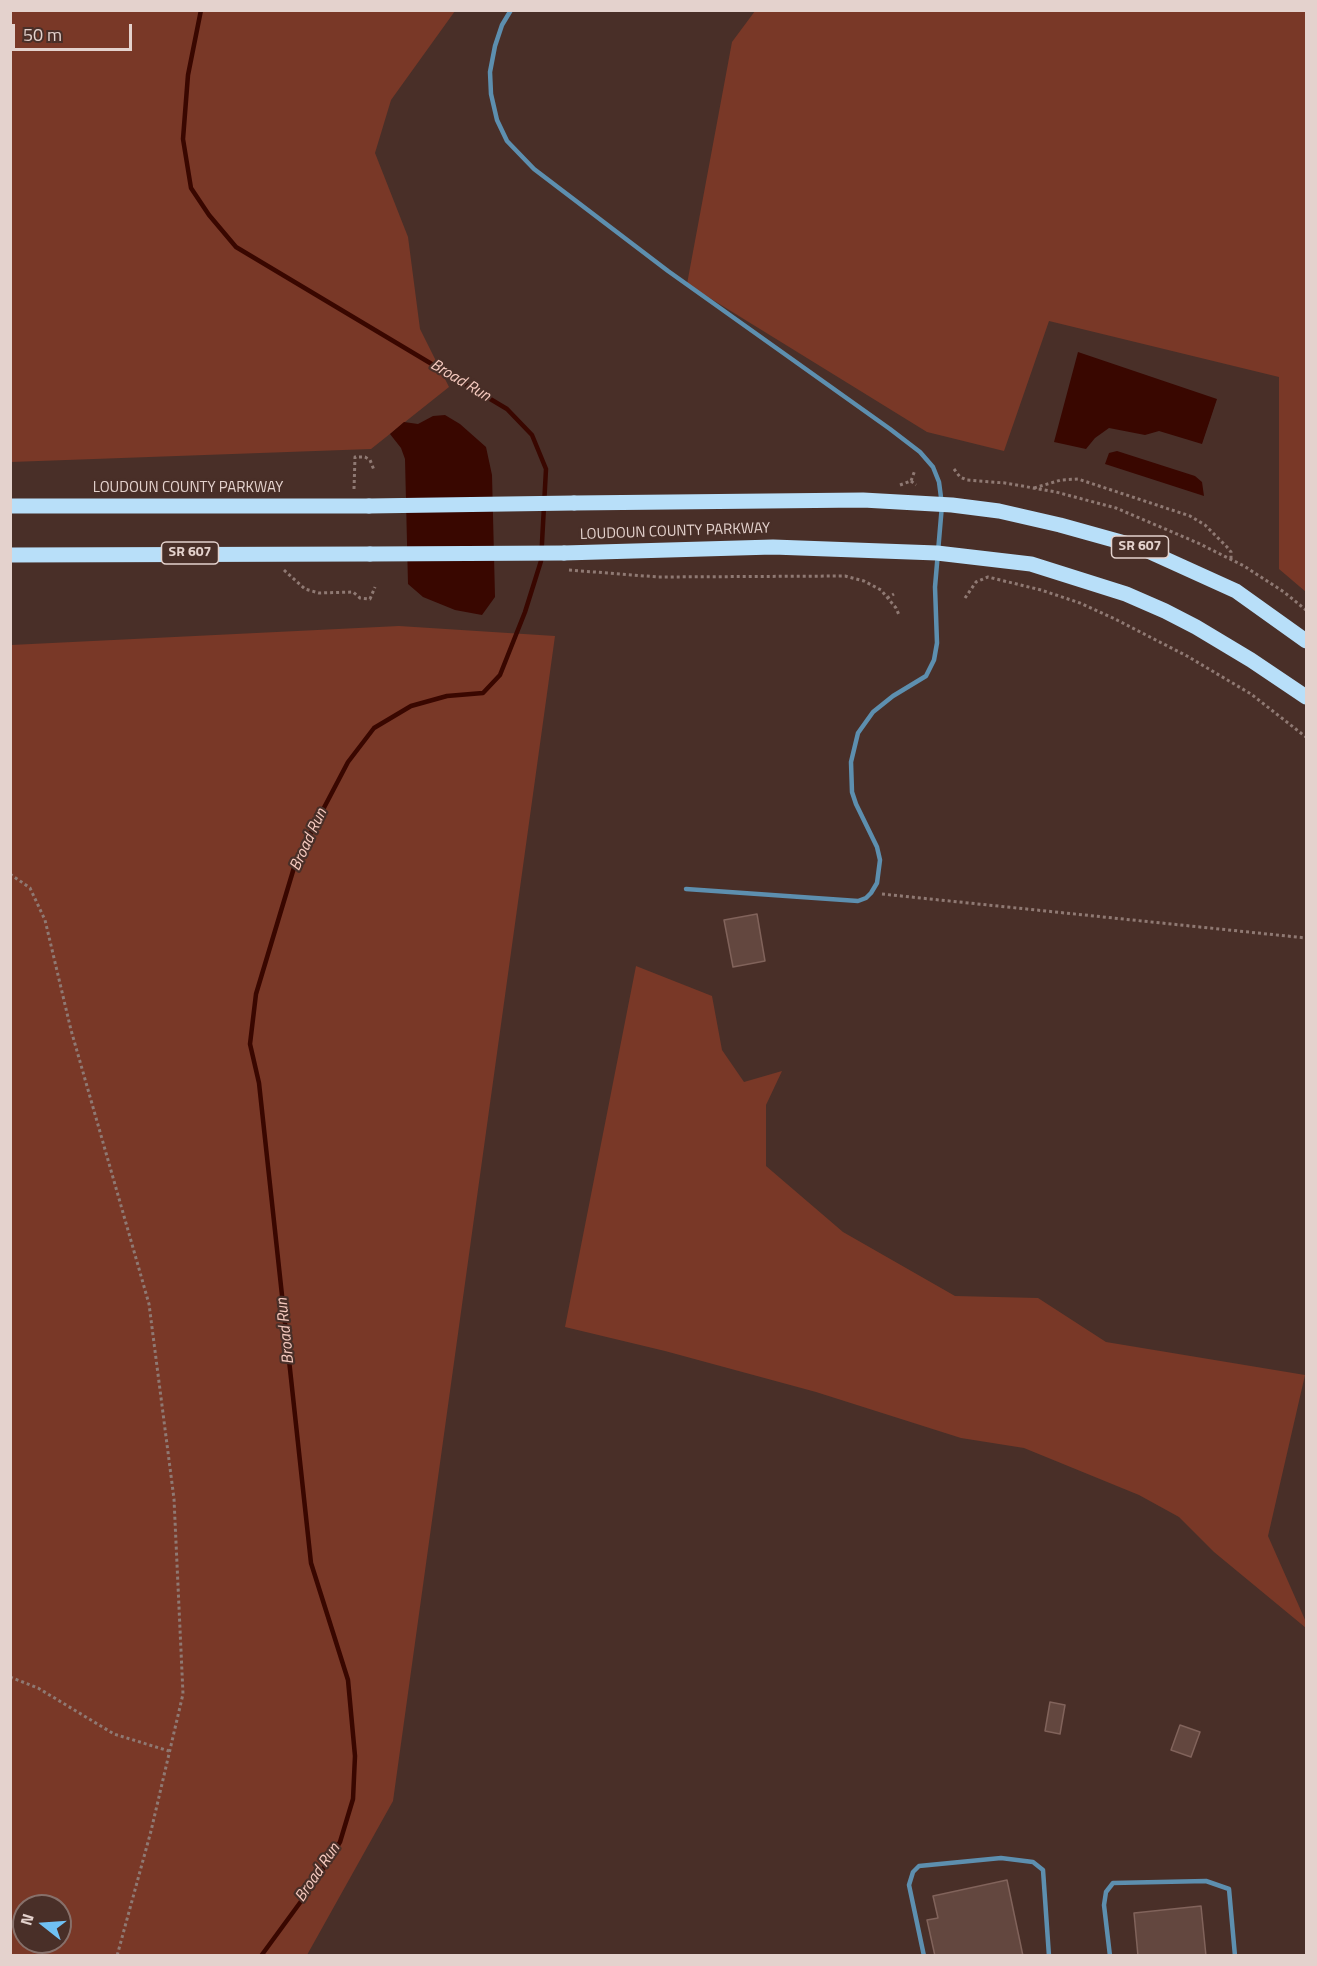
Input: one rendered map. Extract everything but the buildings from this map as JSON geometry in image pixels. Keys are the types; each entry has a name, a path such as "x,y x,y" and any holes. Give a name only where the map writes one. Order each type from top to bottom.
{"main road":[{"name":"LOUDOUN COUNTY PARKWAY","path":"10,506 369,506 863,500 982,508 1023,516 1139,547 1236,591 1306,642"},
{"name":"LOUDOUN COUNTY PARKWAY","path":"10,555 564,553 773,547 937,553 1030,564 1126,594 1196,627 1251,660 1306,698"}],"lane":[{"path":"511,10 502,25 490,72 491,94 497,120 507,141 534,169 651,258 920,452 933,467 939,482 942,505 935,591 937,643 934,660 926,676 893,696 873,712 858,733 852,754 850,777 852,792 877,847 880,860 877,883 871,893 858,901 686,889"},
{"path":"924,1956 909,1885 913,1872 919,1866 1001,1858 1033,1862 1043,1870 1049,1956"},
{"path":"1110,1956 1104,1905 1107,1892 1113,1883 1206,1881 1229,1889 1235,1956"}],"path":[{"path":"354,489 355,457 370,460 374,470"},
{"path":"954,469 959,478 967,480 1034,488 1116,508 1231,559 1274,585 1306,610"},
{"path":"1034,488 1061,480 1078,479 1190,516 1204,525 1227,547 1231,552 1231,559"},
{"path":"911,481 916,485"},
{"path":"283,569 305,588 320,593 352,592 360,598 370,599 375,587"},
{"path":"562,569 658,577 845,576 873,585 887,598 899,615"},
{"path":"965,598 971,586 981,578 988,577 1062,596 1097,610 1187,656 1251,694 1306,737"},
{"path":"967,582 971,586"},
{"path":"887,598 894,594"},
{"path":"10,874 30,888 45,920 71,1030 149,1304 174,1499 183,1694 151,1831 117,1956"},
{"path":"871,893 1306,938"},
{"path":"10,1677 38,1688 114,1734 169,1752"}],"shaded area":[{"path":"10,11 455,11 391,100 375,153 408,237 420,329 449,387 371,449 11,462"},
{"path":"755,11 1306,11 1306,592 1279,569 1279,377 1049,321 1004,451 927,432 687,284 732,42"},
{"path":"1078,352 1217,399 1202,444 1159,431 1145,435 1109,428 1095,438 1086,449 1054,442"},
{"path":"445,415 460,424 486,447 492,475 495,597 482,615 455,610 423,597 408,584 405,459 401,448 390,434 404,422 418,424 433,416"},
{"path":"1117,451 1195,476 1202,482 1204,496 1105,464 1109,453"},
{"path":"399,626 555,636 393,1801 307,1955 11,1955 11,645"},
{"path":"636,966 712,996 722,1050 744,1082 782,1071 766,1105 766,1166 843,1232 955,1296 1038,1298 1106,1342 1305,1375 1268,1536 1306,1622 1306,1628 1214,1552 1179,1517 1139,1495 1024,1448 961,1438 816,1392 665,1351 565,1327"}],"waterway":[{"name":"Broad Run","path":"201,10 188,75 183,139 191,188 209,215 236,247 507,409 532,435 546,469 541,561 525,612 500,675 483,693 447,696 411,706 374,728 348,762 296,861 256,994 250,1044 259,1083 311,1563 348,1680 355,1756 353,1799 340,1842 313,1885 261,1956"}]}
